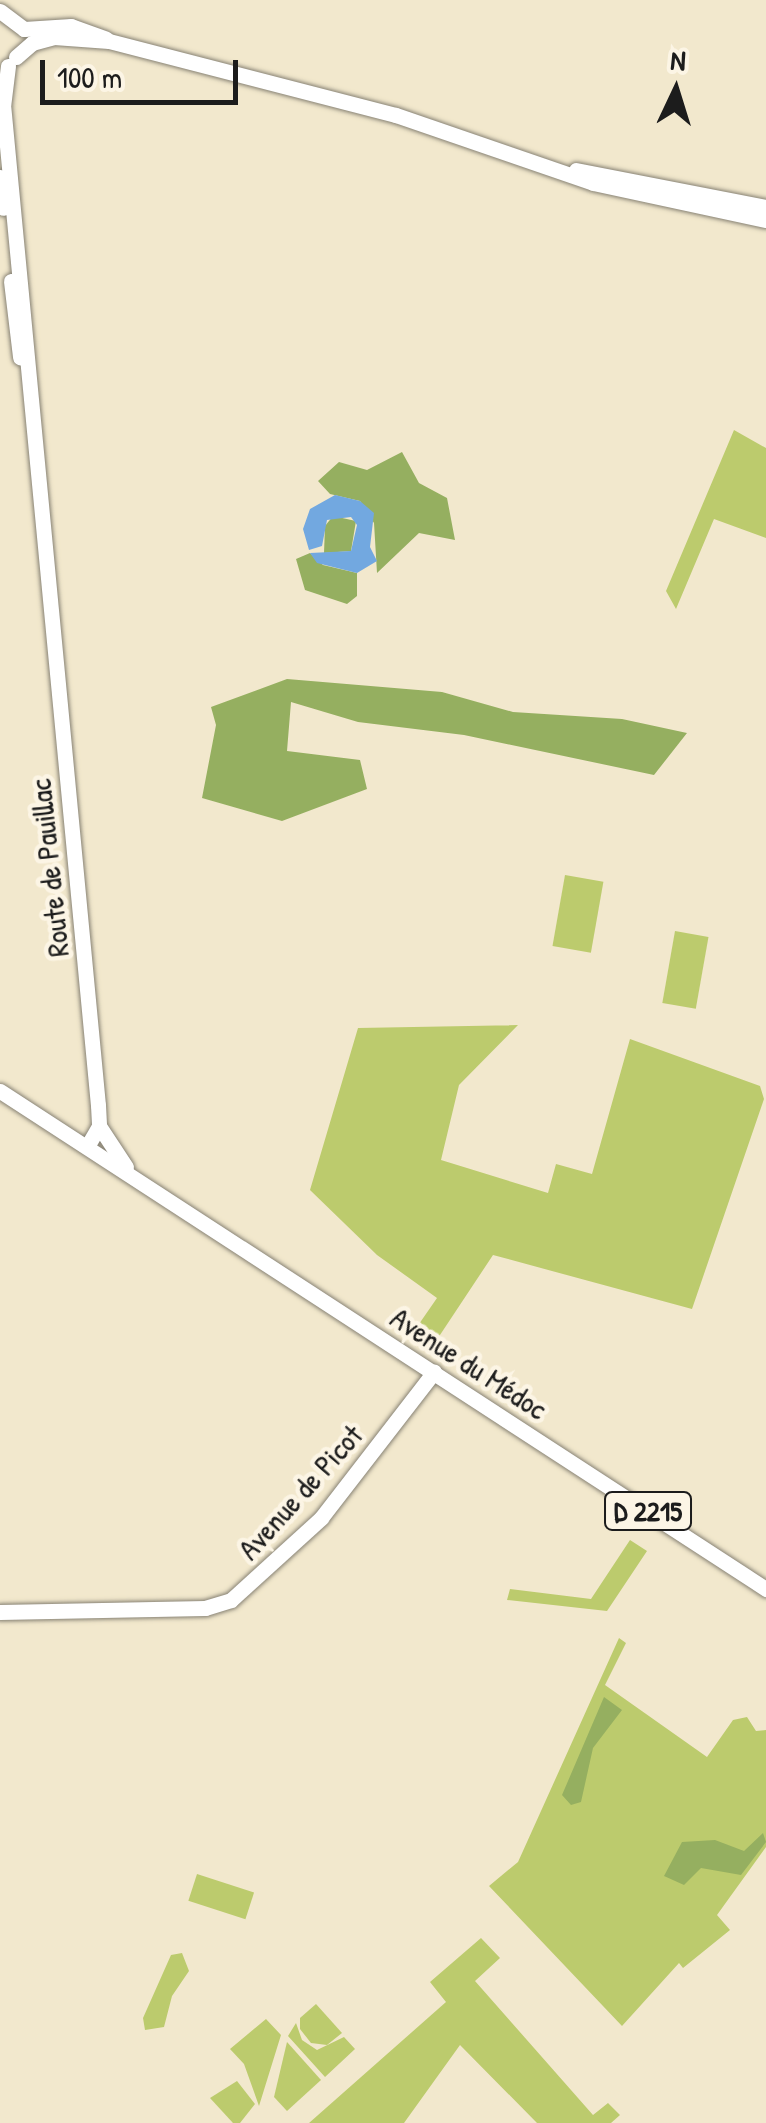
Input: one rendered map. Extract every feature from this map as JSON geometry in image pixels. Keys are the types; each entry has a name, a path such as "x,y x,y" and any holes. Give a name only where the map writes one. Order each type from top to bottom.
{"main road":[{"path":"3,17 30,30 71,26 109,40 396,115 558,168 592,183 766,220"},
{"name":"Route de Pauillac","path":"3,17 18,38 8,65 3,104 100,1126"},
{"path":"8,65 32,43 54,37 109,40"},
{"path":"558,168 766,208"},
{"name":"Route de Pauillac","path":"0,177 36,525 49,582"},
{"name":"Avenue du Médoc","path":"0,1091 766,1589"},
{"path":"87,1147 100,1126"},
{"name":"Avenue du Médoc","path":"100,1126 142,1185"},
{"name":"Avenue de Picot","path":"0,1612 205,1608 231,1600 321,1518 434,1372"}],"green space":[{"path":"734,430 766,448 766,538 714,519 676,609 666,591"},
{"path":"402,452 419,483 447,498 455,540 419,533 377,573 374,523 360,501 330,494 318,481 339,462 367,470"},
{"path":"333,516 356,521 351,551 324,553 325,526"},
{"path":"310,553 323,565 357,573 357,596 347,604 305,590 296,559"},
{"path":"287,679 442,692 513,712 622,719 687,733 654,775 464,735 358,722 291,702 287,751 360,760 367,789 282,821 202,798 216,725 211,707"},
{"path":"565,875 603,882 591,953 552,946"},
{"path":"675,931 708,937 696,1009 662,1003"},
{"path":"518,1025 459,1085 441,1160 548,1193 556,1164 592,1174 630,1039 760,1086 764,1099 692,1309 493,1255 438,1338 444,1363 410,1337 437,1298 377,1255 310,1190 358,1028"},
{"path":"630,1540 647,1551 607,1611 507,1600 510,1589 591,1599"},
{"path":"619,1638 626,1643 605,1685 707,1757 733,1720 747,1717 756,1731 766,1730 766,1847 717,1915 730,1930 683,1968 679,1963 622,2026 489,1886 518,1862"},
{"path":"604,1697 622,1710 593,1748 581,1802 571,1805 562,1795"},
{"path":"763,1833 766,1842 741,1875 701,1868 684,1885 664,1876 682,1842 715,1840 744,1851"},
{"path":"197,1874 254,1893 245,1919 188,1901"},
{"path":"481,1938 500,1958 475,1981 593,2115 608,2103 620,2115 611,2123 537,2123 460,2045 404,2123 309,2123 446,2002 430,1982"},
{"path":"182,1953 189,1971 172,1996 164,2027 145,2030 143,2018 171,1955"},
{"path":"316,2004 342,2033 327,2045 311,2043 300,2029 300,2018"},
{"path":"266,2019 281,2035 259,2106 244,2064 230,2049"},
{"path":"296,2023 302,2040 317,2050 344,2037 355,2049 325,2077 288,2036"},
{"path":"287,2042 321,2080 287,2111 274,2097"},
{"path":"237,2081 255,2104 240,2123 233,2123 210,2098"}],"water":[{"path":"335,495 360,501 374,513 370,547 377,561 357,573 317,563 310,553 351,551 357,525 351,517 327,520 322,546 309,550 303,529 310,509"}]}
